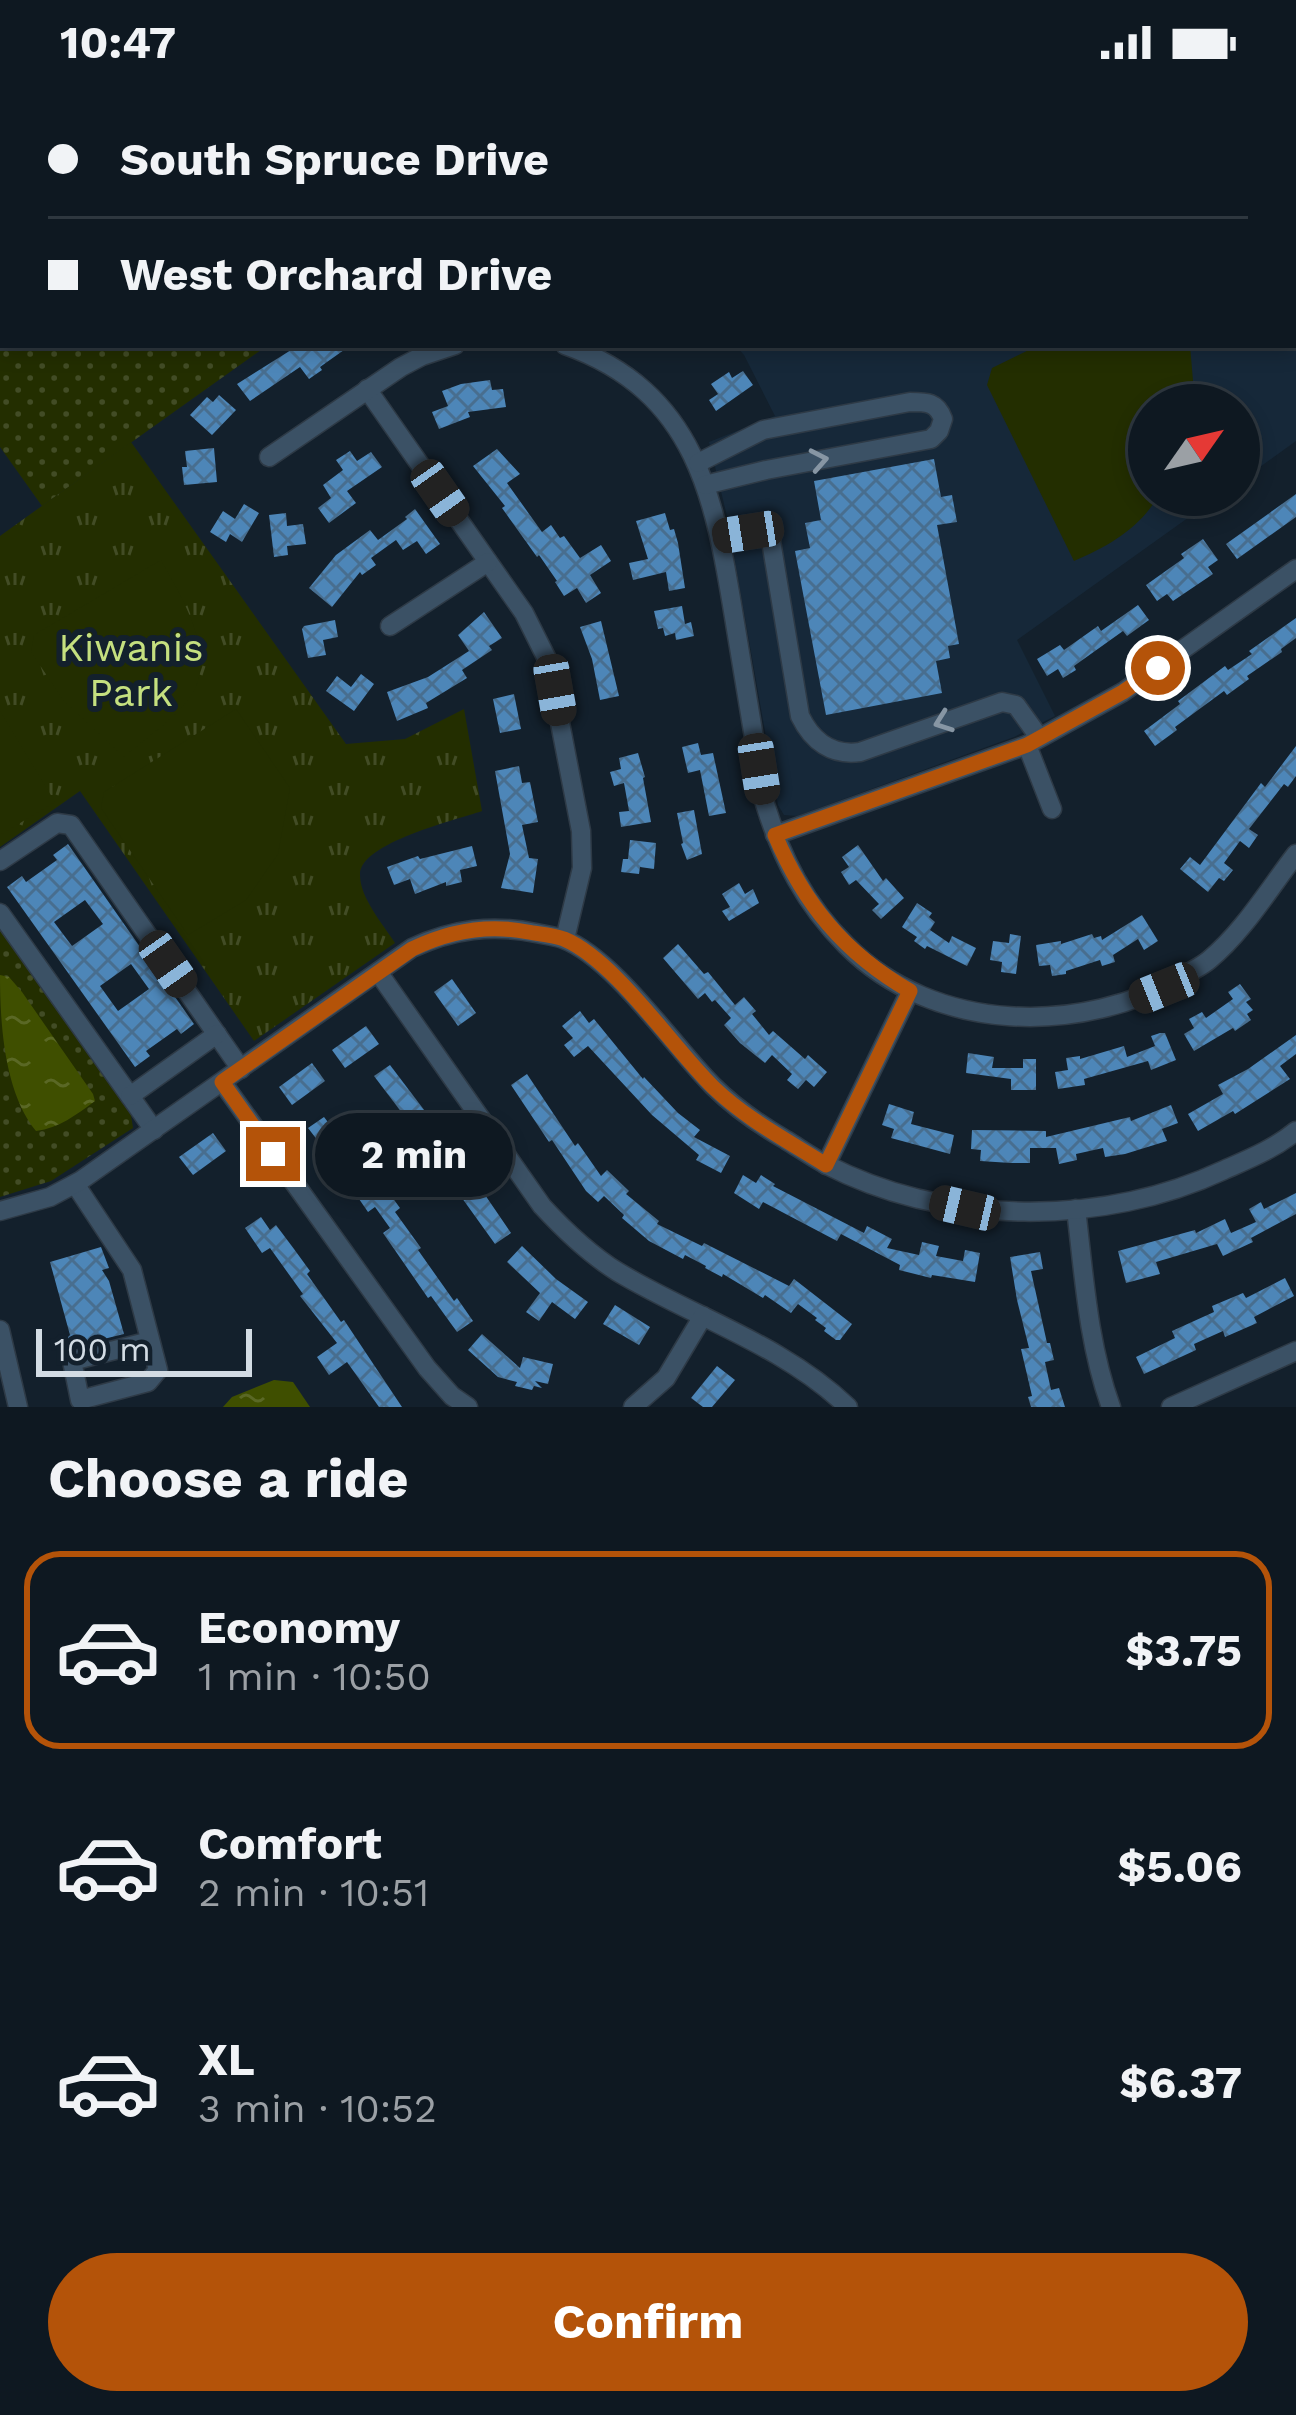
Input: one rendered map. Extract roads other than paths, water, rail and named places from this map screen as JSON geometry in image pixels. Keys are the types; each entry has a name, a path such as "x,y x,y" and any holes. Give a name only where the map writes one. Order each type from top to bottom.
{"street":[{"path":"269,457 412,361 447,348"},
{"path":"573,348 616,368 655,399 698,463 721,537 765,804 775,835 790,873 814,908 846,946 879,973 910,991 959,1007 1020,1018 1061,1017 1116,1006 1164,988 1208,961 1296,854"},
{"path":"367,389 538,638 555,690 581,831 582,868 565,939"},
{"path":"698,463 787,423 928,401 943,419 932,439 705,484"},
{"path":"721,537 758,530 771,541 800,716 811,735 830,750 847,754 1002,702 1016,705 1033,741 1052,809"},
{"path":"390,626 488,562"},
{"path":"775,835 1033,741 1123,692 1296,569"},
{"path":"0,861 57,823 71,825 241,1069"},
{"path":"0,914 154,1130"},
{"path":"0,1211 50,1197 75,1184 412,949 438,936 480,928 511,928 565,939 598,962 714,1088 762,1126 826,1165 893,1191 965,1208 1012,1211 1124,1202 1190,1185 1279,1145 1296,1131"},
{"path":"378,973 563,1229 618,1272 788,1359 848,1407"},
{"path":"826,1165 910,991"},
{"path":"130,1096 217,1034"},
{"path":"222,1082 427,1368 468,1407"},
{"path":"75,1184 133,1270 158,1370 153,1379 140,1385 80,1400 72,1361 150,1341"},
{"path":"1076,1209 1090,1325 1111,1407"},
{"path":"633,1407 666,1378 703,1316"},
{"path":"0,1330 18,1407"},
{"path":"1171,1407 1295,1353"}],"water":[{"path":"0,975 9,977 22,992 93,1094 95,1101 52,1127 36,1131 17,1097 3,1035"},
{"path":"274,1380 293,1382 310,1407 223,1407 232,1397"}],"park label":[{"name":"Kiwanis Park","path":"131,670"}]}
